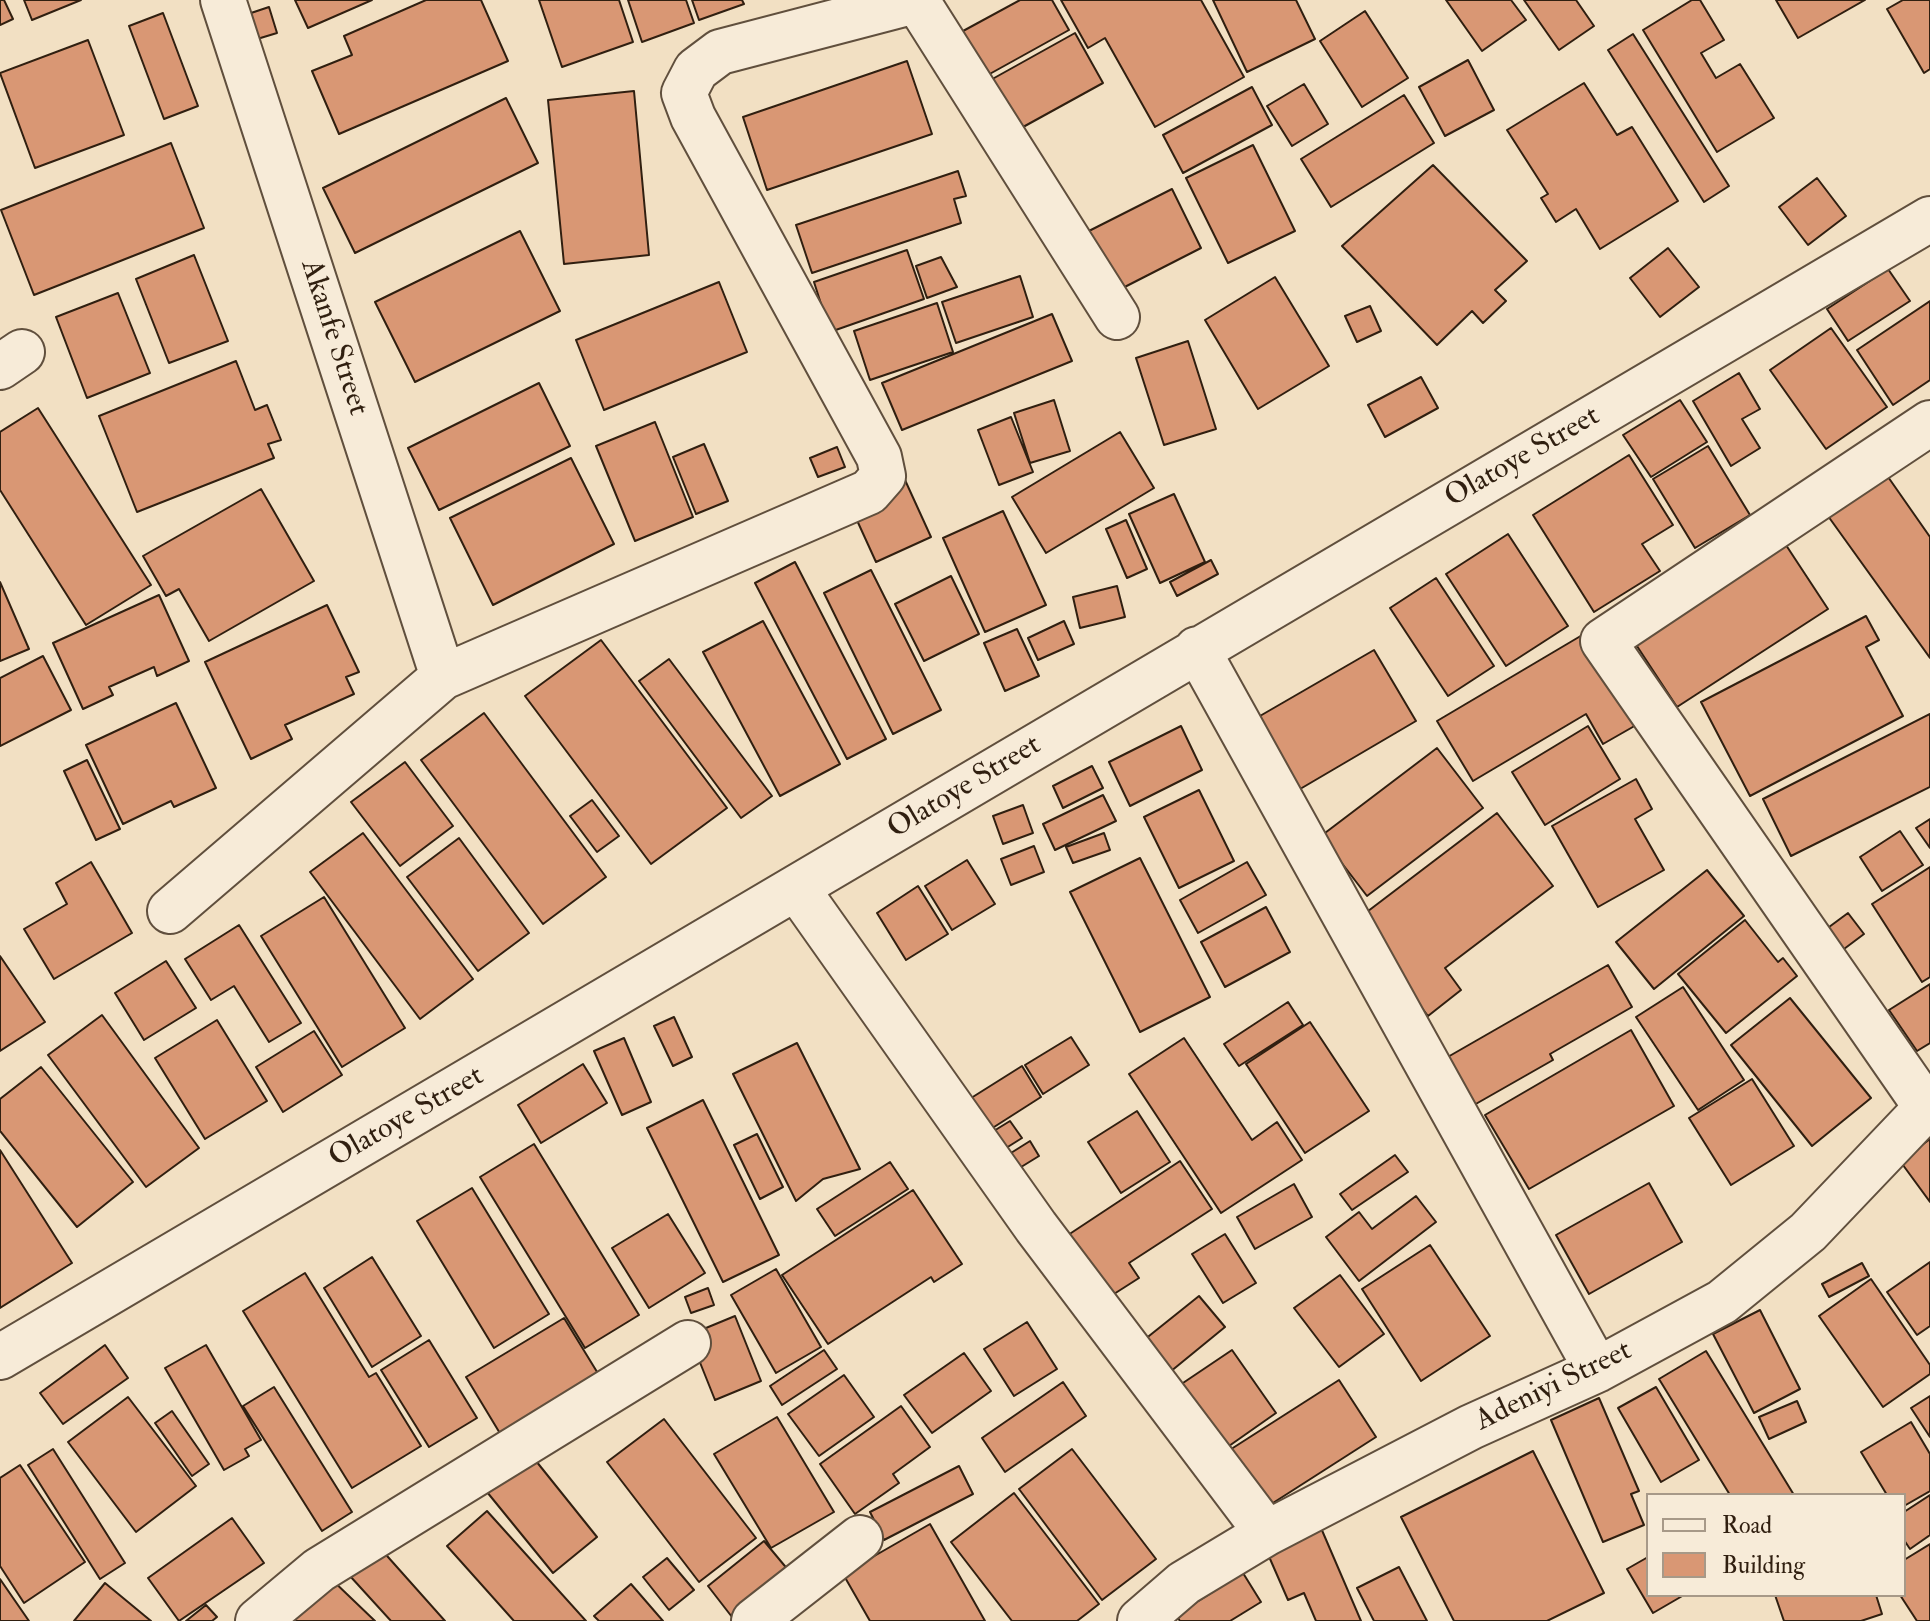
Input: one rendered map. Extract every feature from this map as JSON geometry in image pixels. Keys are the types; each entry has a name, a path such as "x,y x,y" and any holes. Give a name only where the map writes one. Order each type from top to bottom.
{"street":[{"name":"Akanfe Street","path":"223,0 443,677"},
{"path":"170,911 443,677 869,492 883,476 879,457 693,117 684,93 696,70 720,52 918,0 1117,317"},
{"name":"Olatoye Street","path":"0,1357 1930,219"},
{"path":"1928,1106 1603,641 1930,423"},
{"path":"1197,649 1597,1370"},
{"path":"797,889 1036,1227 1267,1533"},
{"name":"Adeniyi Street","path":"1140,1621 1184,1583 1267,1533 1471,1427 1597,1370 1722,1302 1808,1232 1928,1106"},
{"path":"258,1621 319,1570 688,1343"},
{"path":"754,1621 860,1538"}],"building":[{"path":"0,0 4,0 13,19 0,25"},
{"path":"24,0 81,0 32,20"},
{"path":"295,0 372,0 308,28"},
{"path":"426,0 481,0 508,61 339,134 312,71 352,55 344,36"},
{"path":"539,0 619,0 633,42 562,67"},
{"path":"628,0 686,0 694,23 642,42"},
{"path":"692,0 742,0 744,4 699,20"},
{"path":"1020,0 1052,0 1069,30 977,81 952,37"},
{"path":"1061,0 1201,0 1244,77 1155,127 1105,38 1088,48"},
{"path":"1213,0 1296,0 1315,39 1247,72"},
{"path":"1446,0 1511,0 1526,20 1482,51"},
{"path":"1524,0 1576,0 1594,26 1559,50"},
{"path":"1692,0 1700,0 1724,40 1701,53 1716,78 1740,64 1774,118 1717,152 1643,30"},
{"path":"1776,0 1865,0 1798,38"},
{"path":"1903,0 1930,0 1930,69 1924,73 1887,9"},
{"path":"269,7 277,33 244,43 236,18"},
{"path":"1365,11 1408,78 1362,107 1320,41"},
{"path":"163,13 198,106 164,119 129,26"},
{"path":"1075,33 1103,83 1014,132 987,82"},
{"path":"1633,34 1729,186 1704,202 1608,50"},
{"path":"88,40 124,135 35,168 0,73"},
{"path":"1468,60 1494,110 1445,136 1419,87"},
{"path":"907,61 932,134 767,190 743,117"},
{"path":"1584,83 1617,135 1632,127 1678,201 1600,249 1576,209 1556,222 1541,198 1548,194 1507,130"},
{"path":"1304,84 1328,124 1292,146 1267,106"},
{"path":"1252,87 1272,125 1183,173 1163,135"},
{"path":"634,91 649,255 564,264 548,100"},
{"path":"1404,95 1434,143 1331,207 1301,159"},
{"path":"506,98 538,163 355,253 323,188"},
{"path":"171,143 204,228 34,295 1,210"},
{"path":"1253,145 1295,231 1228,263 1186,178"},
{"path":"1433,165 1527,261 1495,290 1506,301 1483,323 1472,311 1437,345 1342,246"},
{"path":"958,171 966,196 954,199 961,223 812,273 796,225"},
{"path":"1817,178 1846,216 1808,245 1779,207"},
{"path":"1172,189 1201,248 1109,295 1079,236"},
{"path":"520,231 560,311 415,382 375,302"},
{"path":"1668,248 1699,287 1660,317 1630,278"},
{"path":"907,250 924,299 830,332 814,282"},
{"path":"194,255 228,341 169,363 136,279"},
{"path":"941,257 957,287 927,298 916,266"},
{"path":"1888,269 1910,301 1848,341 1827,309"},
{"path":"1020,276 1033,317 956,343 942,302"},
{"path":"1275,277 1329,366 1258,409 1205,320"},
{"path":"719,282 747,352 604,410 576,340"},
{"path":"118,293 150,373 87,398 56,317"},
{"path":"1930,301 1930,380 1893,405 1857,350"},
{"path":"937,303 953,352 870,380 854,331"},
{"path":"1370,306 1381,331 1357,342 1345,316"},
{"path":"1052,314 1072,361 902,430 882,383"},
{"path":"1831,328 1887,407 1826,449 1770,370"},
{"path":"1188,341 1216,429 1164,445 1136,358"},
{"path":"236,361 255,410 267,405 281,440 268,444 274,458 137,512 99,416"},
{"path":"1739,373 1760,409 1742,419 1760,448 1731,466 1693,401"},
{"path":"1421,377 1438,408 1385,437 1368,405"},
{"path":"539,383 570,446 439,510 408,448"},
{"path":"1054,400 1070,451 1030,463 1014,413"},
{"path":"1680,400 1707,442 1651,477 1623,435"},
{"path":"38,408 151,585 86,625 0,490 0,432"},
{"path":"1011,417 1033,472 999,485 978,430"},
{"path":"655,422 693,517 635,541 596,446"},
{"path":"1120,432 1154,488 1046,553 1012,497"},
{"path":"704,444 728,501 696,514 673,457"},
{"path":"1708,446 1750,515 1695,548 1653,479"},
{"path":"837,447 845,467 818,477 810,458"},
{"path":"1629,455 1673,525 1642,544 1660,571 1594,612 1533,515"},
{"path":"571,458 614,544 493,605 450,518"},
{"path":"1886,474 1930,537 1930,658 1828,516"},
{"path":"905,480 931,537 876,562 850,505"},
{"path":"261,489 314,581 209,641 179,589 166,596 143,556"},
{"path":"1174,494 1205,562 1160,583 1129,514"},
{"path":"1003,511 1046,605 985,632 943,538"},
{"path":"1126,520 1147,569 1127,578 1106,529"},
{"path":"1508,534 1568,626 1506,666 1446,574"},
{"path":"1782,539 1828,609 1677,707 1631,637"},
{"path":"1211,560 1218,574 1177,596 1170,582"},
{"path":"795,562 886,739 847,759 755,583"},
{"path":"871,570 941,710 893,734 824,593"},
{"path":"951,576 979,634 924,661 895,604"},
{"path":"1436,578 1494,666 1448,696 1390,608"},
{"path":"0,582 29,649 0,661"},
{"path":"1117,586 1125,617 1080,628 1073,597"},
{"path":"159,595 189,661 157,676 154,667 109,687 113,695 83,709 53,643"},
{"path":"327,605 359,672 346,677 354,694 285,725 292,739 251,759 205,662"},
{"path":"1866,616 1879,640 1866,647 1903,716 1750,796 1701,702"},
{"path":"763,621 840,764 780,796 703,652"},
{"path":"1064,621 1074,644 1038,660 1028,638"},
{"path":"1017,629 1039,676 1005,691 984,643"},
{"path":"1584,634 1638,724 1603,744 1586,714 1473,781 1437,721"},
{"path":"601,640 727,808 651,864 525,696"},
{"path":"1374,650 1416,721 1295,792 1253,720"},
{"path":"43,656 71,710 0,746 0,678"},
{"path":"669,659 772,796 741,818 639,681"},
{"path":"176,703 216,788 174,807 171,801 123,824 86,745"},
{"path":"484,713 606,877 543,924 421,760"},
{"path":"1930,714 1930,787 1791,856 1763,799"},
{"path":"1181,726 1202,770 1130,806 1109,762"},
{"path":"1588,726 1620,779 1545,825 1512,772"},
{"path":"1437,748 1483,808 1367,896 1321,836"},
{"path":"87,760 120,829 96,840 64,771"},
{"path":"405,762 453,826 400,866 351,802"},
{"path":"1092,766 1103,788 1063,808 1053,786"},
{"path":"1636,779 1652,809 1635,819 1664,870 1598,907 1552,826"},
{"path":"1199,790 1234,861 1179,888 1144,817"},
{"path":"1103,795 1116,821 1055,850 1043,824"},
{"path":"592,800 619,836 597,852 570,816"},
{"path":"1023,805 1033,833 1003,844 993,816"},
{"path":"1497,813 1553,886 1445,968 1461,990 1428,1016 1355,921"},
{"path":"1930,819 1930,848 1916,828"},
{"path":"1900,831 1923,865 1882,891 1860,857"},
{"path":"363,833 473,979 420,1019 310,872"},
{"path":"1104,833 1110,850 1073,863 1066,847"},
{"path":"459,838 529,933 478,971 407,877"},
{"path":"1034,846 1044,872 1011,885 1001,859"},
{"path":"1140,858 1210,997 1140,1032 1070,892"},
{"path":"967,860 995,904 952,930 925,886"},
{"path":"91,862 132,933 54,979 24,929 67,904 56,883"},
{"path":"1247,862 1266,895 1198,933 1180,900"},
{"path":"1930,867 1930,977 1922,982 1872,904"},
{"path":"1707,870 1744,916 1654,989 1616,942"},
{"path":"918,886 948,934 906,960 877,913"},
{"path":"324,897 405,1028 342,1067 261,936"},
{"path":"1266,907 1290,952 1225,987 1201,942"},
{"path":"1848,913 1864,934 1840,952 1825,930"},
{"path":"1745,920 1778,962 1783,958 1797,976 1726,1033 1678,974"},
{"path":"239,925 301,1023 269,1042 234,986 211,1000 185,959"},
{"path":"0,956 45,1022 0,1051"},
{"path":"166,961 196,1008 144,1040 115,993"},
{"path":"1608,965 1632,1007 1550,1054 1553,1060 1474,1105 1446,1058"},
{"path":"1930,984 1930,1043 1917,1051 1889,1010"},
{"path":"1683,987 1744,1080 1698,1110 1636,1017"},
{"path":"1790,998 1871,1098 1812,1146 1731,1045"},
{"path":"1288,1002 1303,1025 1239,1066 1224,1044"},
{"path":"102,1015 199,1148 146,1187 48,1055"},
{"path":"674,1017 692,1057 673,1066 654,1026"},
{"path":"217,1020 267,1101 205,1139 155,1058"},
{"path":"1310,1022 1369,1111 1305,1153 1246,1064"},
{"path":"1631,1030 1674,1106 1529,1189 1485,1115"},
{"path":"314,1031 342,1075 283,1112 256,1067"},
{"path":"1071,1037 1089,1065 1043,1094 1025,1065"},
{"path":"624,1038 651,1102 622,1115 594,1051"},
{"path":"1184,1038 1252,1140 1277,1122 1302,1160 1221,1213 1129,1074"},
{"path":"797,1043 860,1169 823,1179 796,1201 733,1074"},
{"path":"583,1064 607,1103 541,1143 518,1105"},
{"path":"1022,1066 1041,1097 980,1136 960,1105"},
{"path":"41,1067 133,1182 77,1227 0,1131 0,1099"},
{"path":"1752,1079 1794,1146 1731,1185 1689,1118"},
{"path":"703,1100 779,1255 723,1282 647,1128"},
{"path":"1137,1111 1170,1162 1121,1193 1088,1142"},
{"path":"1010,1121 1022,1138 995,1155 984,1137"},
{"path":"757,1134 783,1187 760,1199 734,1145"},
{"path":"1930,1139 1930,1202 1900,1161"},
{"path":"1030,1141 1039,1156 1013,1172 1003,1158"},
{"path":"534,1144 639,1315 585,1348 480,1177"},
{"path":"0,1150 72,1263 0,1308"},
{"path":"1395,1155 1408,1172 1352,1210 1340,1194"},
{"path":"1180,1161 1212,1209 1129,1263 1139,1278 1103,1301 1062,1239"},
{"path":"890,1162 908,1189 835,1236 817,1209"},
{"path":"1649,1183 1682,1242 1589,1294 1556,1235"},
{"path":"1294,1184 1312,1217 1255,1249 1237,1217"},
{"path":"472,1188 549,1314 494,1348 417,1221"},
{"path":"913,1190 962,1264 934,1282 931,1277 828,1344 782,1275"},
{"path":"1416,1196 1436,1222 1359,1281 1326,1237 1359,1212 1372,1229"},
{"path":"668,1214 705,1273 649,1308 612,1248"},
{"path":"1225,1234 1256,1283 1223,1303 1192,1254"},
{"path":"1430,1245 1490,1336 1421,1381 1362,1289"},
{"path":"372,1257 421,1336 372,1367 324,1288"},
{"path":"1930,1262 1930,1326 1917,1335 1887,1292"},
{"path":"1862,1263 1869,1276 1829,1297 1822,1284"},
{"path":"776,1269 821,1347 776,1373 731,1295"},
{"path":"305,1273 369,1377 376,1373 421,1446 352,1488 243,1311"},
{"path":"1340,1275 1384,1334 1339,1367 1294,1308"},
{"path":"1871,1279 1930,1365 1930,1374 1883,1407 1819,1316"},
{"path":"708,1288 714,1305 691,1313 685,1297"},
{"path":"1199,1296 1225,1327 1170,1372 1144,1340"},
{"path":"1760,1310 1800,1389 1754,1413 1713,1334"},
{"path":"735,1316 761,1381 715,1400 689,1335"},
{"path":"564,1318 602,1380 504,1440 466,1377"},
{"path":"1027,1322 1057,1369 1014,1396 984,1349"},
{"path":"429,1340 477,1418 429,1447 381,1370"},
{"path":"105,1345 128,1378 63,1424 40,1393"},
{"path":"206,1345 261,1440 245,1449 249,1456 224,1470 165,1368"},
{"path":"824,1350 837,1369 782,1405 770,1386"},
{"path":"1232,1350 1276,1413 1219,1453 1174,1389"},
{"path":"1706,1351 1793,1493 1729,1493 1659,1379"},
{"path":"964,1353 991,1391 932,1433 904,1395"},
{"path":"844,1375 874,1417 819,1456 788,1414"},
{"path":"1339,1380 1376,1437 1262,1510 1225,1453"},
{"path":"1063,1382 1086,1416 1005,1472 982,1438"},
{"path":"274,1387 352,1512 322,1531 243,1406"},
{"path":"1656,1387 1699,1460 1661,1482 1618,1408"},
{"path":"1930,1396 1930,1437 1911,1408"},
{"path":"128,1397 196,1486 136,1532 68,1442"},
{"path":"1599,1398 1639,1491 1631,1494 1644,1525 1603,1542 1551,1420"},
{"path":"1797,1401 1806,1422 1769,1439 1759,1417"},
{"path":"901,1406 930,1447 893,1474 899,1483 855,1514 820,1464"},
{"path":"172,1411 209,1464 192,1476 155,1423"},
{"path":"777,1417 834,1512 771,1548 714,1454"},
{"path":"664,1419 756,1538 699,1582 607,1462"},
{"path":"1911,1422 1930,1454 1930,1491 1906,1505 1906,1493 1886,1493 1861,1452"},
{"path":"53,1449 125,1563 100,1579 28,1465"},
{"path":"1072,1449 1156,1559 1102,1600 1019,1489"},
{"path":"1533,1451 1604,1593 1547,1621 1454,1621 1401,1517"},
{"path":"532,1456 597,1537 553,1573 487,1492"},
{"path":"20,1465 85,1562 24,1603 0,1566 0,1478"},
{"path":"959,1466 973,1494 884,1540 870,1512"},
{"path":"1014,1493 1099,1604 1077,1621 1012,1621 951,1542"},
{"path":"1930,1495 1930,1535 1910,1549 1906,1543 1906,1511"},
{"path":"487,1511 586,1621 514,1621 447,1546"},
{"path":"232,1518 264,1563 179,1621 148,1578"},
{"path":"930,1524 985,1621 870,1621 843,1574"},
{"path":"1321,1528 1361,1621 1316,1621 1304,1593 1288,1600 1267,1552"},
{"path":"764,1541 789,1571 732,1617 708,1586"},
{"path":"1930,1544 1930,1621 1917,1621 1901,1597 1906,1597 1906,1559"},
{"path":"380,1548 445,1621 391,1621 350,1576"},
{"path":"667,1558 694,1590 669,1610 643,1577"},
{"path":"1646,1558 1646,1597 1681,1597 1653,1613 1627,1569"},
{"path":"1399,1567 1427,1621 1374,1621 1357,1588"},
{"path":"1243,1573 1261,1602 1230,1621 1180,1621 1176,1615"},
{"path":"327,1575 375,1621 286,1621"},
{"path":"0,1579 29,1621 0,1621"},
{"path":"105,1583 151,1621 74,1621"},
{"path":"631,1584 663,1621 599,1621 594,1616"},
{"path":"1776,1597 1877,1597 1882,1614 1861,1621 1784,1621"},
{"path":"206,1605 217,1617 212,1621 186,1621"}]}
